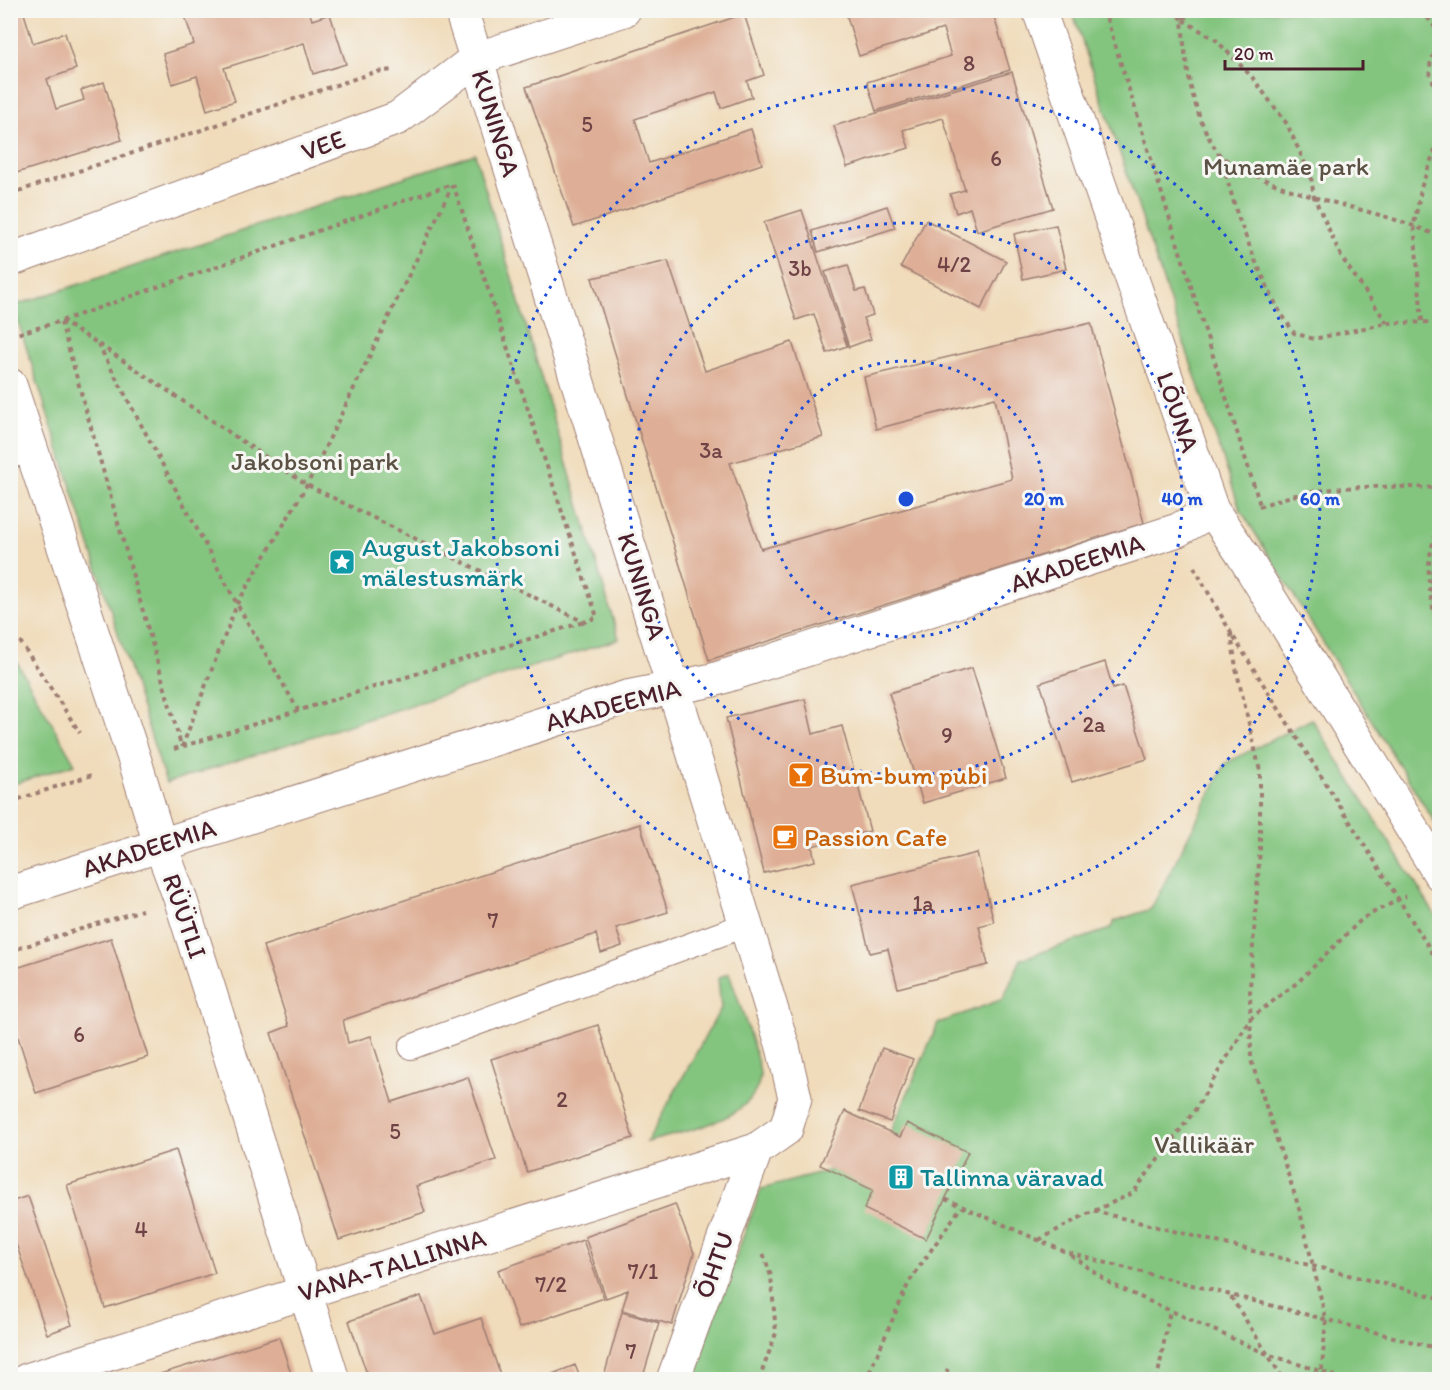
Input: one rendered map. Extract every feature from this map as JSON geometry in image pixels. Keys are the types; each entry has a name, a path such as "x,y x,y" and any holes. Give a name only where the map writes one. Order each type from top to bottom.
{"street":[{"name":"KUNINGA","path":"461,10 748,924 795,1098 786,1129 756,1150"},
{"name":"VEE","path":"10,260 398,118 476,59 624,10"},
{"name":"LÕUNA","path":"1039,10 1212,510 1243,555 1440,874"},
{"name":"RÜÜTLI","path":"10,385 21,453 135,761 333,1380"},
{"name":"AKADEEMIA","path":"10,893 627,697 673,686 713,680 1178,530 1212,510"},
{"name":"VANA-TALLINNA","path":"27,1380 756,1150"},
{"name":"ÕHTU","path":"673,1380 756,1150"}],"lane":[{"path":"411,1047 748,924"}],"path":[{"path":"1104,10 1261,506 1298,494 1368,486 1440,488"},
{"path":"1172,10 1182,19 1216,40 1252,77 1287,124 1311,177 1314,197 1342,258 1387,323"},
{"path":"1182,19 1200,10"},
{"path":"1422,10 1440,34"},
{"path":"1182,19 1184,54 1198,116 1220,156 1237,214 1255,260 1277,307 1294,333 1314,339 1387,323 1440,322"},
{"path":"1440,47 1433,54 1430,71 1432,80 1440,90"},
{"path":"10,194 375,72 398,69"},
{"path":"1422,321 1414,225 1422,185 1440,136"},
{"path":"1220,156 1258,178 1314,197 1414,225 1440,237"},
{"path":"10,336 61,321 453,184"},
{"path":"182,747 237,604 307,485 453,184"},
{"path":"135,761 597,617 453,184"},
{"path":"61,321 307,485 584,622"},
{"path":"61,321 182,747"},
{"path":"97,343 237,604 298,710"},
{"path":"1440,526 1430,545 1428,583 1440,630"},
{"path":"1200,583 1440,965"},
{"path":"10,626 81,734"},
{"path":"1231,633 1236,668 1260,771 1260,849 1250,987 1251,1060 1299,1208 1326,1319 1321,1380"},
{"path":"10,802 100,773 95,763"},
{"path":"10,951 180,898"},
{"path":"1039,1240 1133,1193 1195,1110 1251,1018 1298,982 1363,918 1398,900"},
{"path":"945,1199 1068,1253 1440,1349"},
{"path":"866,1380 909,1282 961,1207"},
{"path":"1093,1211 1440,1298"},
{"path":"758,1242 771,1276 776,1333 759,1380"},
{"path":"1068,1253 1111,1284 1267,1354 1348,1380"},
{"path":"1230,1296 1284,1380"},
{"path":"1157,1380 1170,1310"},
{"path":"942,1380 948,1369"}],"green space":[{"name":"Munamäe park","path":"1072,11 1439,11 1439,829 1240,509"},
{"name":"Jakobsoni park","path":"475,154 619,639 166,783 13,306"},
{"path":"11,652 75,764 10,785"},
{"name":"Vallikäär","path":"1312,719 1439,921 1439,1379 690,1380 761,1189 880,1157 938,1023 1003,999 1021,959 1110,929 1115,921 1151,909 1226,763"},
{"path":"729,973 759,1069 760,1076 755,1091 745,1104 715,1122 647,1142 721,1008 718,978"}],"building":[{"path":"10,10 23,10 33,43 65,33 76,69 47,79 56,109 84,100 81,90 104,82 122,140 10,175"},
{"path":"183,10 261,10 263,14 275,10 309,10 312,20 330,14 346,64 313,74 304,43 224,68 235,101 207,110 197,76 172,84 163,54 194,44"},
{"path":"845,10 992,10 1010,70 876,111 867,82 951,56 943,29 859,56"},
{"path":"744,14 764,75 747,81 752,97 721,108 716,92 635,119 649,163 751,129 762,164 574,227 526,87"},
{"path":"1012,72 1053,208 977,231 970,208 956,213 950,194 965,190 943,118 903,130 909,148 847,167 834,126"},
{"path":"887,206 895,228 818,252 812,231"},
{"path":"802,210 847,346 827,353 814,314 796,320 764,222"},
{"path":"926,220 1006,261 981,309 901,267"},
{"path":"1056,225 1066,269 1023,279 1014,234"},
{"path":"668,261 705,371 792,342 823,437 730,463 761,549 1012,479 995,398 876,429 864,377 1091,323 1144,523 709,660 592,278"},
{"path":"848,265 856,291 865,289 873,315 863,318 871,339 849,347 825,272"},
{"path":"1105,662 1113,689 1123,686 1147,759 1072,782 1040,683"},
{"path":"972,668 1006,778 923,803 889,693"},
{"path":"805,699 813,734 842,726 870,831 812,846 815,861 764,873 726,718"},
{"path":"640,824 668,912 616,928 622,946 601,953 596,934 343,1020 348,1043 371,1036 392,1102 468,1077 496,1160 416,1186 425,1212 339,1240 271,1033 289,1026 263,946"},
{"path":"977,853 994,922 979,926 988,965 898,988 888,949 870,953 852,884"},
{"path":"111,938 148,1057 36,1093 10,1012 10,970"},
{"path":"598,1025 633,1138 527,1172 491,1059"},
{"path":"882,1048 913,1059 890,1122 859,1111"},
{"name":"Tallinna väravad","path":"845,1111 900,1137 907,1123 968,1152 926,1239 864,1209 873,1190 820,1165"},
{"path":"176,1150 215,1273 105,1308 67,1185"},
{"path":"28,1196 72,1325 47,1334 10,1226 10,1202"},
{"path":"675,1204 694,1253 672,1325 622,1310 628,1290 606,1298 585,1237"},
{"path":"583,1240 604,1298 519,1328 498,1270"},
{"path":"421,1296 435,1334 481,1318 500,1374 482,1380 369,1380 349,1321"},
{"path":"622,1312 659,1323 642,1380 603,1380"},
{"path":"279,1337 293,1380 144,1380 144,1379"},
{"path":"575,1365 581,1380 540,1380 540,1379"}],"place":[{"name":"August Jakobsoni mälestusmärk","path":"342,562"},
{"name":"Bum-bum pubi","path":"801,775"},
{"name":"Passion Cafe","path":"785,837"},
{"name":"Tallinna väravad","path":"901,1177"}]}
